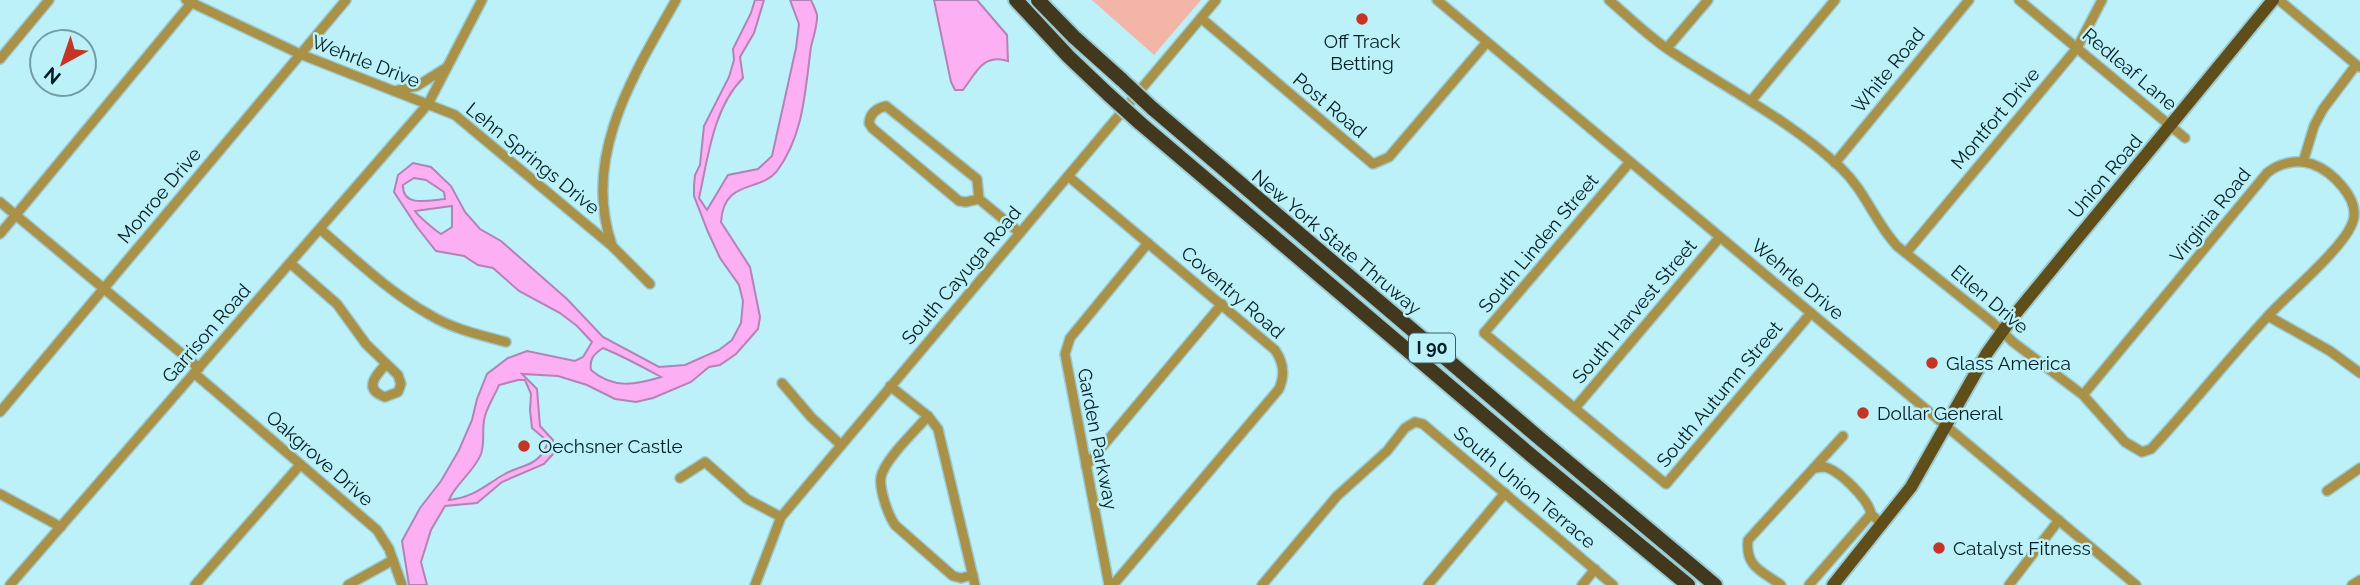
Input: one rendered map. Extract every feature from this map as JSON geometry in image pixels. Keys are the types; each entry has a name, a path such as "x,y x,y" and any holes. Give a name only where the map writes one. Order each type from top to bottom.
{"highway":[{"name":"New York State Thruway","path":"1016,0 1068,56 1140,123 1688,585"},
{"name":"New York State Thruway","path":"1038,0 1074,37 1152,108 1538,438 1715,585"}],"main road":[{"name":"Union Road","path":"1833,585 1911,487 2002,332 2273,0"}],"street":[{"path":"0,59 49,0"},
{"name":"Monroe Drive","path":"0,412 346,0"},
{"name":"Wehrle Drive","path":"190,1 300,54 428,104 482,0"},
{"name":"Lehn Springs Drive","path":"612,246 603,206 604,168 610,137 625,93 676,0"},
{"name":"South Cayuga Road","path":"755,585 780,517 1216,0"},
{"name":"Wehrle Drive","path":"1437,0 2136,585"},
{"name":"Ellen Drive","path":"1609,0 1667,48 1795,130 1835,163 1856,183 1886,235 2002,332 2083,395 2125,442 2142,452 2151,449 2268,316 2342,242 2357,221 2355,198 2329,174 2303,162"},
{"path":"1667,48 1708,0"},
{"path":"1751,101 1835,0"},
{"name":"White Road","path":"1835,163 1969,0"},
{"name":"Redleaf Lane","path":"2019,0 2185,138"},
{"name":"Montfort Drive","path":"1906,253 2077,48 2102,0"},
{"path":"2279,0 2358,67 2323,109 2314,126 2303,162"},
{"path":"0,234 190,1"},
{"name":"Post Road","path":"1201,18 1373,164 1389,157 1487,42"},
{"path":"393,91 425,83 448,65"},
{"name":"Lehn Springs Drive","path":"428,104 455,115 468,124 612,246 650,284"},
{"name":"Garrison Road","path":"10,585 428,104"},
{"path":"979,199 959,201 872,128 869,123 873,113 879,107 886,106 977,178 979,199 1019,232"},
{"name":"South Linden Street","path":"1575,408 1485,332 1630,162"},
{"name":"Virginia Road","path":"2083,395 2267,173 2284,164 2303,162"},
{"name":"Coventry Road","path":"1068,176 1275,350 1282,364 1281,384 1111,585"},
{"name":"Oakgrove Drive","path":"0,202 104,289 300,465 377,530 393,560 402,585"},
{"path":"320,229 384,284 432,317 506,342"},
{"name":"South Harvest Street","path":"1575,408 1720,237"},
{"name":"Garden Parkway","path":"1111,585 1065,362 1066,346 1074,332 1149,243"},
{"path":"290,263 337,304 366,344 386,364"},
{"path":"1086,467 1222,304"},
{"name":"South Autumn Street","path":"1575,408 1666,484 1811,313"},
{"path":"2268,316 2330,351 2360,373"},
{"path":"2350,366 2360,357"},
{"path":"782,383 841,445"},
{"path":"890,386 928,416 938,429 974,580 953,576 895,525 888,515 880,479 885,467 928,416"},
{"name":"South Union Terrace","path":"1262,585 1337,496 1387,451 1411,423 1423,424 1613,585"},
{"path":"1782,585 1750,562 1746,553 1748,540 1843,436"},
{"path":"680,478 705,462 747,499 780,517"},
{"path":"195,585 300,465"},
{"path":"1814,468 1825,467 1840,475 1870,506 1871,514 1883,525"},
{"path":"2327,491 2360,468"},
{"path":"1428,585 1505,493"},
{"path":"0,494 61,527"},
{"path":"1810,585 1871,514"},
{"path":"2009,585 2059,520"},
{"path":"348,585 393,560"},
{"path":"1582,585 1595,569"},
{"path":"2352,585 2360,580"}],"shaded area":[{"path":"755,0 764,0 754,33 740,57 743,78 725,104 713,134 699,198 707,210 728,175 758,169 772,156 799,24 790,0 811,0 817,19 802,112 786,157 770,178 736,192 729,199 721,222 750,267 760,317 758,329 736,354 720,365 709,367 691,382 636,402 615,399 587,385 558,376 522,374 537,389 540,426 553,440 553,454 544,464 502,482 477,503 445,506 431,530 421,562 427,585 409,585 402,541 420,508 441,481 459,450 487,374 508,358 527,351 575,361 583,357 592,342 560,313 519,291 493,268 478,265 464,256 436,251 394,192 398,175 413,163 431,167 451,186 465,212 480,229 501,241 567,299 603,337 659,367 685,365 719,350 732,340 741,323 743,301 739,285 720,258 694,196 695,175 700,165 704,126 729,77 734,60 733,49","holes":["414,178 426,180 444,192 445,199 412,200 407,197 403,185","452,206 452,227 441,234 415,211","603,348 661,377 642,382 616,383 591,370 595,355","525,380 531,394 532,428 545,439 547,445 533,462 510,471 472,494 449,500 481,454 485,416 499,385"]},
{"path":"934,0 977,0 1007,35 1008,61 999,59 986,62 963,90 955,90"},
{"path":"1092,0 1201,0 1154,55"}],"place":[{"name":"Off Track Betting","path":"1362,19"},
{"name":"Glass America","path":"1932,363"},
{"name":"Dollar General","path":"1863,413"},
{"name":"Oechsner Castle","path":"524,446"},
{"name":"Catalyst Fitness","path":"1939,548"}]}
